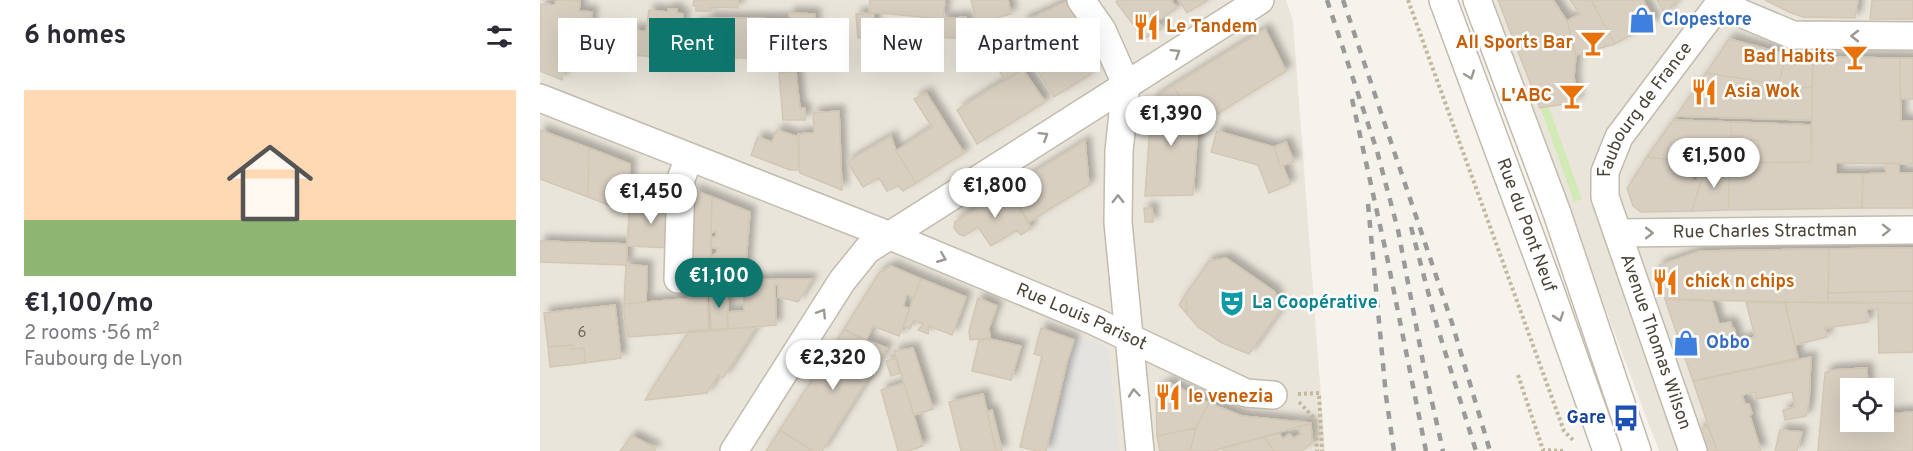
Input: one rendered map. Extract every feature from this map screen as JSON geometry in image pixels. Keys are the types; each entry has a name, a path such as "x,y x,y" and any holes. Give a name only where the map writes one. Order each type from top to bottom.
{"street":[{"path":"1081,0 1102,30 1126,84 1119,151 1118,222 1140,451"},
{"path":"734,451 842,281 867,250 1260,0"},
{"name":"Rue du Pont Neuf","path":"1443,0 1607,451"},
{"name":"Rue du Pont Neuf","path":"1477,0 1573,256 1637,451"},
{"path":"1721,2 1793,35 1913,36"},
{"name":"Faubourg de France","path":"1618,233 1605,197 1605,172 1619,137 1721,2"},
{"name":"Rue Louis Parisot","path":"540,98 888,235 1094,321 1246,393 1282,395"},
{"path":"678,279 681,179 689,158"},
{"name":"Rue Charles Stractman","path":"1618,233 1913,230"},
{"name":"Avenue Thomas Wilson","path":"1618,233 1693,451"}],"path":[{"path":"1408,0 1564,431 1577,444"},
{"path":"1518,375 1543,450 1564,451"},
{"path":"1319,393 1322,451"},
{"path":"1282,395 1315,419 1317,451"}],"shaded area":[{"path":"540,0 1286,0 1293,21 1325,451 540,451"},
{"path":"1468,0 1913,0 1913,451 1659,451 1538,130"},
{"path":"1080,338 1107,347 1119,451 1046,451 1074,340"}],"green space":[{"path":"1549,108 1582,199 1574,202 1541,109"}],"building":[{"path":"556,0 580,1 579,11 592,12 591,18 558,18 558,72 563,72 562,80 540,71 541,4 555,5"},
{"path":"694,0 738,0 738,8 711,7 711,11 696,11 696,6 693,6"},
{"path":"870,0 945,0 943,18 869,12"},
{"path":"971,0 1008,0 1011,14 996,18 976,18"},
{"path":"1119,0 1171,0 1177,8 1157,21 1162,28 1144,39 1116,2"},
{"path":"1179,0 1208,0 1187,13"},
{"path":"1498,0 1553,0 1567,21 1576,55 1574,76 1577,102 1540,108"},
{"path":"1570,0 1591,0 1615,44 1576,55 1567,21 1580,14"},
{"path":"1591,0 1643,0 1655,22 1615,44"},
{"path":"1657,0 1677,0 1665,15"},
{"path":"1765,0 1858,1 1855,18 1803,17"},
{"path":"1872,0 1913,0 1913,19 1870,19"},
{"path":"1066,2 1078,18 1031,18"},
{"path":"668,9 677,9 677,13 683,14 683,18 649,18 649,56 637,56 637,30 646,32 649,10 668,12"},
{"path":"789,13 815,14 815,18 790,18"},
{"path":"874,13 874,18 861,18 861,38 858,38 856,14"},
{"path":"966,17 956,18 956,38 944,38 944,19"},
{"path":"735,18 747,18 747,58 735,58"},
{"path":"1265,29 1286,71 1198,126 1173,86"},
{"path":"1729,39 1786,54 1778,88 1770,88 1771,83 1706,73"},
{"path":"1785,56 1813,57 1812,87 1778,88"},
{"path":"1813,57 1900,58 1901,121 1913,121 1913,164 1836,163 1836,174 1863,174 1862,208 1729,210 1729,163 1811,162"},
{"path":"1900,58 1913,58 1913,99 1900,99"},
{"path":"796,72 800,109 805,108 805,120 783,120 779,73"},
{"path":"1000,72 1018,72 1004,80"},
{"path":"1018,72 1025,72 1045,102 977,144 957,110"},
{"path":"1038,72 1091,72 1089,75 1054,97"},
{"path":"1706,73 1771,83 1770,88 1812,87 1812,120 1676,116"},
{"path":"1173,86 1198,126 1193,195 1145,196 1152,100"},
{"path":"926,93 964,153 916,183 896,151 932,127 914,99"},
{"path":"839,111 842,190 800,173 799,170 798,134 814,133 813,113"},
{"path":"1673,120 1731,122 1731,160 1707,158 1707,163 1697,163 1647,157"},
{"path":"1731,122 1811,125 1811,162 1758,163 1758,140 1742,140 1742,136 1731,136"},
{"path":"540,130 589,148 588,197 540,179"},
{"path":"777,130 799,137 799,170 790,170 751,155 758,137 772,142"},
{"path":"1217,131 1274,147 1280,166 1283,166 1290,184 1269,193 1258,165 1211,152"},
{"path":"891,136 896,151 916,183 903,191 898,186 887,191 879,178 863,187 847,162"},
{"path":"1731,136 1742,136 1742,140 1758,140 1758,163 1707,163 1707,158 1731,160"},
{"path":"1085,141 1089,185 1029,222 1008,189"},
{"path":"1286,142 1294,162 1280,166 1274,147"},
{"path":"589,148 630,164 628,213 588,197"},
{"path":"1647,157 1697,163 1692,180 1696,181 1699,176 1702,178 1692,211 1641,212 1633,206 1627,188"},
{"path":"1707,163 1729,163 1729,210 1692,211"},
{"path":"1885,163 1899,163 1899,173 1913,173 1913,208 1862,208 1863,174 1886,173"},
{"path":"1008,189 1031,228 1021,235 1017,230 991,246 978,227 964,236 954,228 955,222"},
{"path":"694,190 712,197 710,276 692,276 693,242 690,242"},
{"path":"712,197 750,212 745,276 738,276 738,279 736,276 710,276 711,256 717,253 717,248 711,248 712,237 716,237 716,231 711,233"},
{"path":"630,202 673,205 673,248 627,246"},
{"path":"1144,208 1152,208 1153,222 1145,222"},
{"path":"540,241 627,244 626,265 540,262"},
{"path":"1913,248 1913,291 1828,293 1829,249"},
{"path":"1829,249 1828,303 1665,299 1656,272 1660,265 1700,251"},
{"name":"La Coopérative","path":"1226,258 1275,292 1280,307 1249,354 1222,343 1198,327 1185,312 1187,311 1184,297 1209,261"},
{"path":"626,265 647,266 646,302 624,304"},
{"path":"891,266 921,279 914,298 907,294 903,306 910,309 899,336 873,326 866,340 844,329 879,273"},
{"path":"812,279 798,302 778,297 778,285 775,285 776,325 728,329 727,312 744,311 744,281"},
{"path":"921,279 966,297 952,335 929,326 928,334 918,330 923,324 914,320 910,329 903,326"},
{"path":"727,287 728,329 711,331 710,288"},
{"path":"1913,291 1913,303 1828,303 1828,293"},
{"path":"707,297 709,331 628,337 624,304"},
{"path":"1184,297 1187,311 1185,312 1179,305"},
{"path":"978,298 997,306 989,328 990,338 970,340 969,331"},
{"path":"1665,299 1712,301 1719,324 1731,322 1737,341 1755,337 1746,302 1785,303 1798,358 1693,381"},
{"path":"1785,302 1913,303 1913,352 1879,353 1878,309 1867,309 1868,322 1825,328 1827,337 1795,345"},
{"path":"615,305 621,358 585,363 584,348 572,349 572,345 548,347 544,313"},
{"path":"756,327 723,378 718,375 707,393 645,400 689,331"},
{"path":"1041,328 1074,340 1046,451 1020,447 1042,356 1034,354"},
{"path":"844,329 857,337 887,348 822,451 813,451 780,430"},
{"path":"990,339 1021,346 1011,380 972,371 979,340"},
{"path":"572,345 572,349 584,348 585,363 550,367 548,347"},
{"path":"913,348 933,409 914,415 894,351"},
{"path":"1811,357 1809,402 1806,416 1785,420 1783,410 1795,407 1792,392 1756,399 1755,392 1742,395 1745,404 1749,404 1752,413 1750,416 1761,451 1717,451 1693,381"},
{"path":"896,358 900,373 891,376 886,361"},
{"path":"1867,368 1868,378 1840,378 1840,432 1894,432 1894,413 1913,412 1913,451 1818,451 1825,373 1831,370"},
{"path":"1168,382 1209,403 1196,428 1157,436 1156,390"},
{"path":"904,383 923,446 908,451 898,451 881,390"},
{"path":"983,394 996,451 961,451 949,402"},
{"path":"1209,403 1242,416 1311,423 1214,451 1190,451 1196,428"},
{"path":"992,410 1002,451 996,451 987,412"},
{"path":"1311,423 1312,443 1302,451 1274,451 1264,437 1279,433 1283,439 1289,434 1294,438 1301,434 1299,427"},
{"path":"1708,426 1717,451 1705,451 1698,430"},
{"path":"1196,428 1190,451 1160,451 1157,436"},
{"path":"780,430 813,451 766,451"},
{"path":"1780,430 1802,432 1797,451 1775,451"},
{"path":"632,436 655,448 655,451 620,451"},
{"path":"1264,437 1274,451 1224,451 1222,448"}],"railway":[{"path":"1327,0 1377,151 1398,230 1423,362 1443,451"},
{"path":"1343,0 1452,323 1490,451"},
{"path":"1352,99 1426,451"},
{"path":"1368,204 1386,396 1394,451"},
{"path":"1411,227 1437,326 1476,451"}],"place":[{"name":"Clopestore","path":"1642,20"},
{"name":"Le Tandem","path":"1146,27"},
{"name":"All Sports Bar","path":"1593,43"},
{"name":"Bad Habits","path":"1855,57"},
{"name":"Asia Wok","path":"1704,92"},
{"name":"L'ABC","path":"1572,96"},
{"name":"chick n chips","path":"1665,282"},
{"name":"La Coopérative","path":"1232,303"},
{"name":"Obbo","path":"1686,343"},
{"name":"le venezia","path":"1168,397"},
{"name":"Gare","path":"1626,418"}]}
